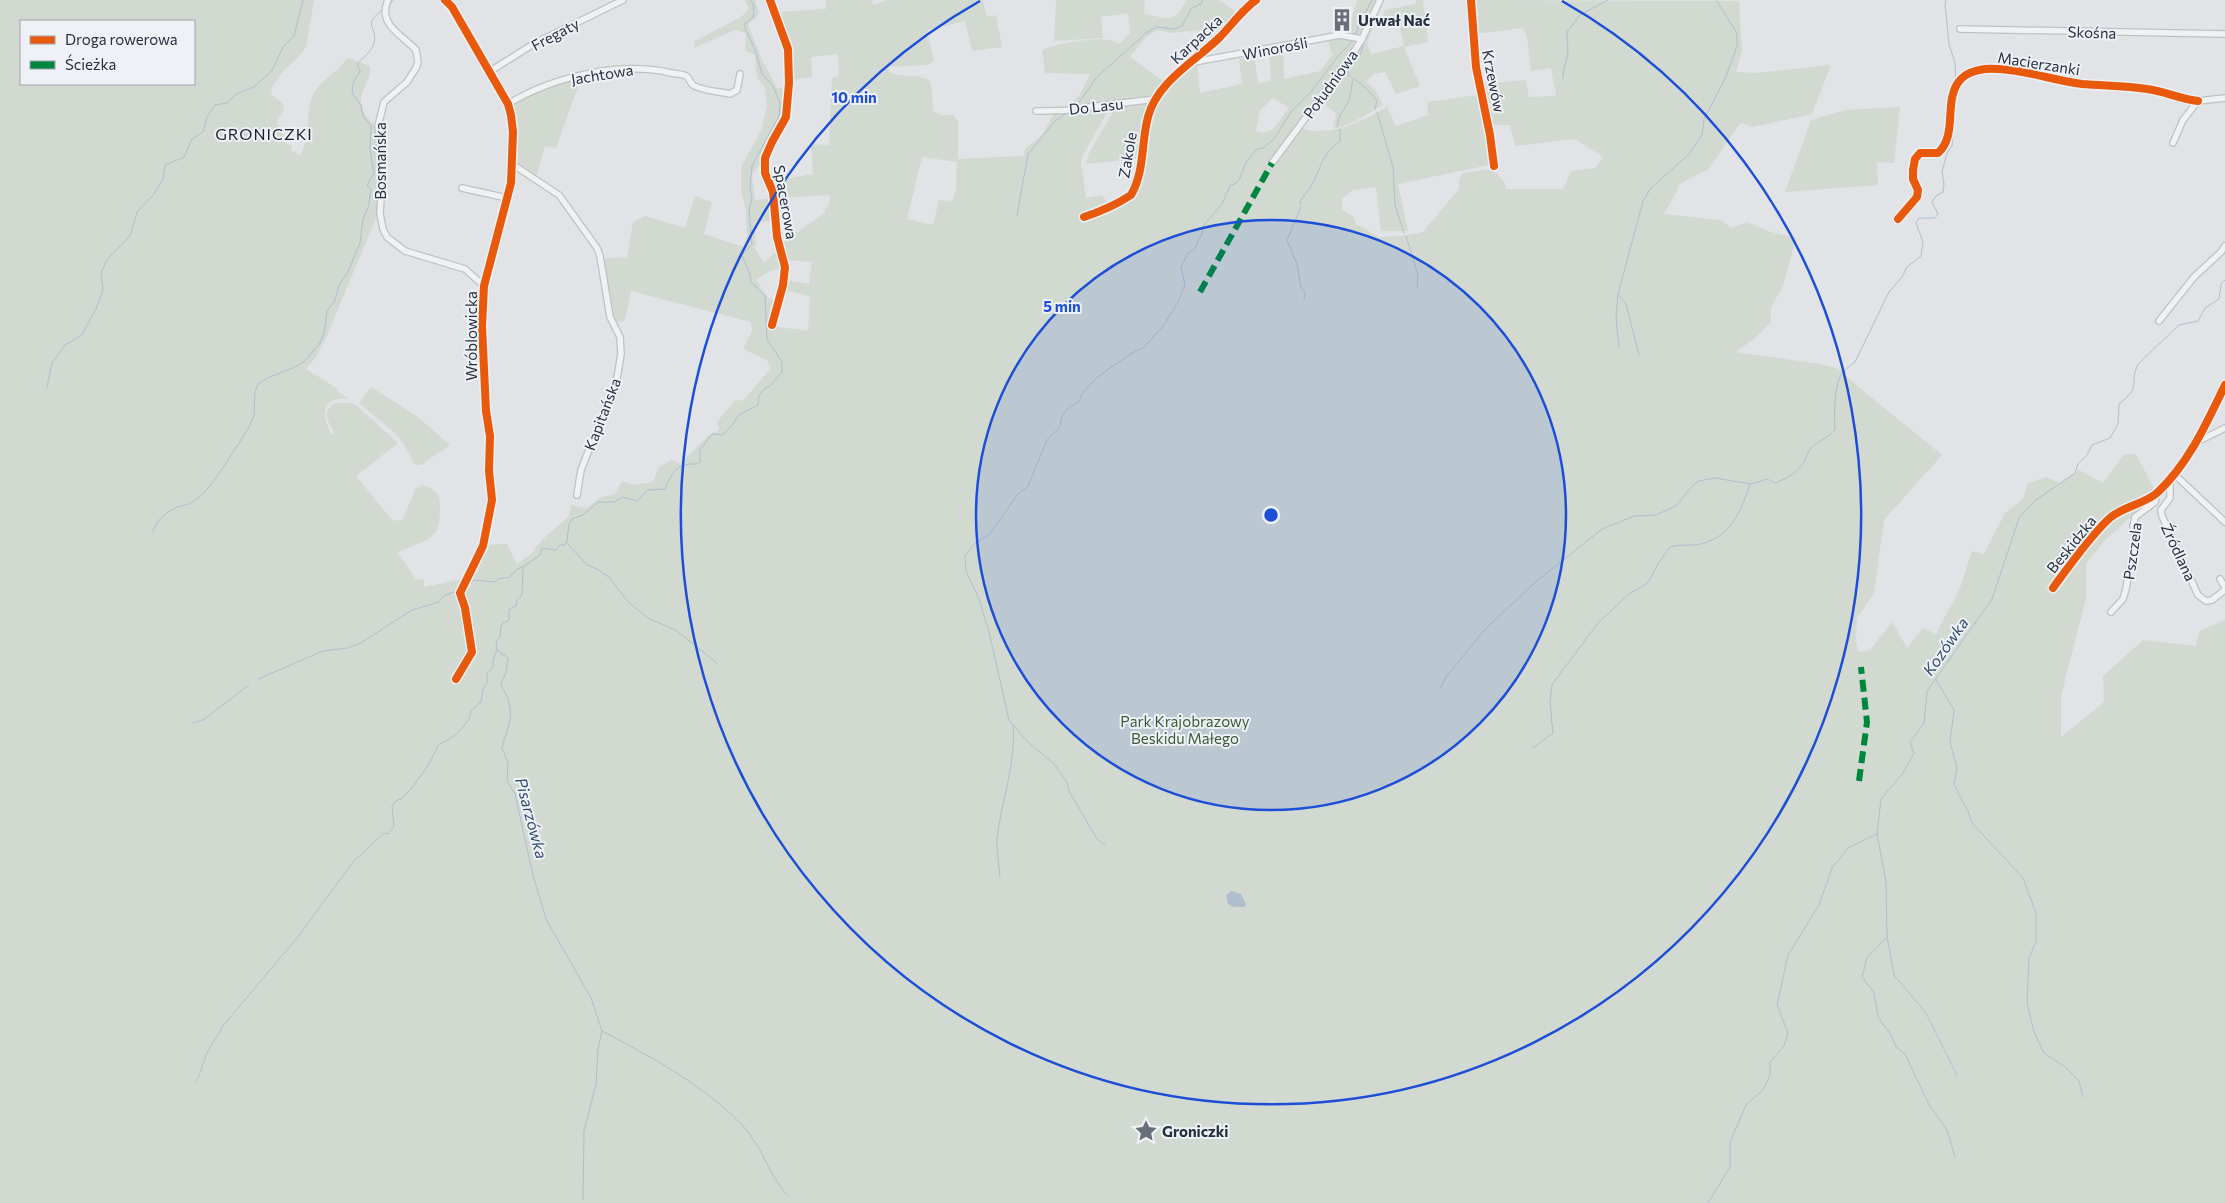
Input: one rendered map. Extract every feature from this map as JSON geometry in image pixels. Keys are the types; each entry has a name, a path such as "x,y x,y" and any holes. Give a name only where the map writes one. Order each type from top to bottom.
{"street":[{"name":"Bosmańska","path":"388,0 385,9 391,28 416,50 418,62 407,82 384,102 378,126 383,166 380,214 386,238 406,251 465,269 484,286"},
{"name":"Wróblowicka","path":"445,0 452,7 508,104 512,132 512,164 507,198 484,286 482,326 486,411 490,436 488,471 492,500 483,546 460,591 472,652 456,679"},
{"name":"Fregaty","path":"490,72 535,43 623,0"},
{"name":"Spacerowa","path":"770,0 788,49 786,117 765,158 766,173 773,192 777,237 785,267 783,285 772,325"},
{"name":"Karpacka","path":"1156,99 1189,63 1218,38 1256,0"},
{"name":"Południowa","path":"1272,163 1362,39 1380,0"},
{"name":"Krzewów","path":"1471,0 1476,67 1490,134 1494,166"},
{"name":"Skośna","path":"1960,29 2225,34"},
{"name":"Winorośli","path":"1189,63 1340,36 1362,39"},
{"name":"Jachtowa","path":"508,104 524,94 559,81 628,68 659,70 686,76 695,86 730,94 737,90 740,74"},
{"name":"Macierzanki","path":"1898,219 1917,196 1918,190 1913,179 1915,159 1920,153 1938,153 1943,148 1949,130 1953,88 1972,71 1985,69 2083,84 2148,89 2198,102"},
{"path":"2173,143 2184,120 2198,102 2225,98"},
{"name":"Do Lasu","path":"1036,110 1078,110 1088,106 1156,99"},
{"name":"Zakole","path":"1084,217 1107,210 1113,204 1131,195 1136,187 1148,118 1156,99"},
{"name":"Kapitańska","path":"512,164 559,195 597,248 610,317 622,344 617,378 586,454 577,495"},
{"path":"462,188 507,198"},
{"path":"2159,321 2194,277 2225,246"},
{"name":"Beskidzka","path":"2053,588 2110,518 2124,508 2157,494 2197,442 2225,385"},
{"path":"2197,442 2225,428"},
{"path":"2172,476 2225,522"},
{"name":"Źródlana","path":"2172,476 2170,498 2161,510 2162,516 2198,595 2206,601 2212,600 2225,588 2220,579"},
{"name":"Pszczela","path":"2111,612 2123,599 2126,589 2128,570 2136,544 2133,526 2135,517 2155,502 2157,494"}],"green space":[{"name":"Park Krajobrazowy Beskidu Małego","path":"0,0 314,0 306,47 299,57 283,71 271,89 272,95 283,104 284,109 277,120 285,143 292,146 291,150 300,156 306,140 309,109 316,90 347,58 370,66 369,77 362,94 361,103 366,116 376,125 381,166 378,213 326,338 316,357 306,369 338,389 337,391 349,399 333,400 326,408 326,421 332,435 335,434 328,420 328,410 334,404 348,403 356,405 398,443 356,476 392,520 402,521 416,488 423,485 434,490 438,495 440,516 435,533 427,540 398,553 416,579 424,580 424,587 469,578 486,545 507,544 517,564 531,554 542,540 569,516 571,505 587,508 601,497 615,494 622,481 633,485 653,482 659,467 672,460 680,464 709,435 719,430 717,422 734,401 744,400 770,369 767,360 743,349 752,331 751,322 631,291 625,321 614,322 603,259 627,257 633,222 645,216 685,228 695,196 712,202 704,234 743,247 747,239 746,211 741,190 741,167 762,129 767,106 765,87 757,78 755,55 745,51 746,33 735,30 694,48 695,41 741,17 749,9 745,0 755,0 759,12 757,17 748,24 761,58 777,88 782,88 784,99 784,110 777,134 766,156 752,174 755,200 772,198 773,221 755,222 756,246 754,247 764,263 778,249 783,267 770,271 756,280 768,298 777,300 771,326 808,331 810,296 784,290 786,280 809,284 812,262 786,260 782,243 826,212 824,210 829,204 830,195 777,198 772,181 813,174 811,144 829,145 832,78 839,76 838,54 811,57 812,77 791,80 790,57 777,12 826,9 826,0 872,0 873,5 887,0 983,0 987,17 996,15 1002,47 972,51 965,21 927,30 934,61 927,65 888,67 889,72 921,77 931,82 933,111 940,115 954,115 958,122 958,159 1023,156 1026,148 1041,136 1055,112 1111,106 1084,153 1081,162 1086,198 1102,195 1110,206 1130,199 1139,184 1147,133 1157,101 1189,66 1197,65 1200,93 1242,84 1239,59 1254,56 1258,83 1271,81 1269,52 1283,49 1284,79 1320,71 1332,55 1328,40 1340,38 1358,40 1300,128 1323,131 1334,130 1356,123 1387,107 1396,126 1428,115 1427,102 1478,95 1488,131 1489,165 1398,184 1408,231 1381,231 1376,187 1353,190 1342,199 1342,209 1354,217 1356,224 1379,237 1402,236 1423,232 1459,189 1459,179 1463,173 1492,169 1505,183 1506,189 1563,189 1571,171 1595,168 1603,157 1575,139 1515,146 1510,125 1491,125 1482,84 1526,80 1529,97 1556,96 1551,68 1531,71 1527,37 1523,28 1475,34 1473,0 1739,1 1742,50 1736,72 1756,73 1831,65 1812,114 1753,127 1740,123 1709,169 1681,183 1664,214 1720,220 1732,228 1747,222 1771,232 1796,238 1783,286 1771,307 1771,322 1754,339 1735,352 1821,364 1846,371 1844,375 1942,455 1884,520 1874,593 1857,618 1856,639 1858,652 1870,650 1892,622 1907,648 1923,628 1936,634 1960,588 1972,551 1984,554 2005,513 2023,499 2028,483 2046,477 2060,483 2079,470 2103,483 2124,454 2136,454 2157,494 2105,540 2086,564 2086,598 2061,696 2061,737 2104,702 2103,676 2143,640 2196,646 2199,631 2225,620 2225,1203 0,1203","holes":["1273,98 1289,108 1271,130 1262,133 1256,131 1260,110","922,157 957,162 956,189 952,202 939,200 933,225 907,219"]},
{"path":"1056,0 1145,0 1144,14 1170,18 1178,13 1187,0 1219,0 1239,14 1227,27 1173,33 1157,30 1145,38 1130,57 1167,84 1154,97 1090,103 1079,108 1070,107 1080,94 1090,74 1045,73 1042,51 1046,48 1085,40 1104,39 1120,44 1130,33 1128,13 1101,17 1103,38 1054,41"},
{"path":"1357,0 1379,0 1361,37 1347,33"},
{"path":"1416,0 1423,0 1428,42 1404,47 1420,86 1396,94 1385,72 1374,74 1366,82 1375,90 1383,105 1351,123 1333,128 1336,113 1320,101 1377,10 1379,11 1367,42 1371,54 1404,46 1399,23 1381,22 1385,10 1416,4"},
{"path":"581,78 556,148 545,146 536,177 515,161 513,105 516,100 560,82"},
{"path":"1149,102 1141,158 1086,164 1089,153 1117,105"},
{"path":"1900,107 1894,163 1877,162 1878,185 1785,192 1811,120 1846,110"},
{"path":"371,387 418,417 450,445 421,465 415,465 403,443 394,432 359,403"}],"water":[{"path":"1231,891 1241,894 1246,904 1245,907 1234,907 1228,904 1226,895"}],"waterway":[{"path":"47,387 52,363 65,345 82,335 96,309 103,290 101,273 107,260 130,236 137,212 154,194 163,179 165,165 184,157 192,139 203,132 207,117 215,105 227,103 236,94 254,87 272,71 283,47 294,36 303,0"},
{"path":"389,5 394,0"},
{"name":"Pisarzówka","path":"751,0 754,6 753,17 745,24 745,28 756,52 762,74 773,86 780,103 779,116 752,166 750,187 752,199 749,210 752,245 742,255 751,282 765,296 767,339 782,362 782,372 770,386 764,389 759,396 758,405 739,415 731,427 722,435 713,434 700,449 700,462 685,465 676,470 665,489 647,490 637,501 623,497 614,502 598,502 583,515 572,519 569,524 565,545 560,545 556,550 542,548 540,555 523,567 522,595 517,600 516,606 509,609 509,620 501,625 500,637 496,642 497,650 508,658 506,672 501,684 510,709 510,721 502,748 508,762 507,781 515,794 533,875 546,919 591,998 602,1031 677,1073 729,1112 750,1135 775,1179 787,1195"},
{"path":"1076,107 1096,78 1146,33 1157,27 1174,29 1182,26 1191,9 1202,3 1202,0"},
{"path":"1356,36 1358,26 1372,0"},
{"path":"1563,78 1568,55 1567,32 1580,15 1608,0"},
{"path":"1619,347 1616,317 1618,294 1643,201 1651,188 1689,154 1702,135 1704,119 1725,79 1737,46 1737,33 1716,0"},
{"path":"1946,0 1949,44 1955,63 1956,83"},
{"path":"152,532 159,520 168,512 189,504 202,495 214,481 248,429 254,415 255,392 258,384 305,361 320,343 324,333 327,312 335,300 339,285 348,272 360,243 363,219 368,208 371,190 367,185 374,173 370,149 371,126 363,116 361,105 352,93 353,83 360,71 357,64 369,52 374,43 375,37 371,22 384,9"},
{"path":"1105,845 1097,839 1070,793 1066,781 1054,764 1027,741 1009,720 989,632 979,599 966,571 965,556 974,544 990,534 1018,494 1028,486 1047,440 1060,427 1062,416 1069,407 1079,402 1082,394 1095,379 1127,356 1144,347 1164,325 1179,300 1185,285 1181,267 1188,253 1194,250 1204,225 1222,204 1230,186 1240,178 1246,162 1257,149 1263,148 1274,139 1291,112 1310,93 1339,55 1354,39"},
{"path":"1364,41 1361,53 1347,74 1373,96 1377,101 1375,109"},
{"path":"1337,127 1340,116 1350,98 1353,80"},
{"path":"1440,689 1446,677 1486,628 1537,581 1602,529 1634,516 1656,515 1676,506 1694,484 1699,481 1715,478 1751,484 1767,479 1775,483 1780,481 1796,471 1803,464 1811,448 1835,430 1836,394 1841,375 1855,362 1889,292 1902,277 1907,267 1921,256 1923,242 1916,223 1919,218 1935,218 1938,214 1932,202 1936,196 1943,192 1942,172 1947,153 1952,146 1957,91"},
{"path":"1377,112 1393,167 1395,205 1404,233"},
{"path":"1017,215 1028,154 1055,121 1067,113"},
{"path":"1301,204 1300,201 1313,184 1324,159 1340,141 1340,130 1338,130"},
{"path":"1301,207 1287,240 1297,264 1301,287 1305,293 1304,300"},
{"path":"1406,236 1418,275 1417,288"},
{"name":"Kozówka","path":"1708,1203 1730,1167 1730,1142 1746,1105 1763,1090 1770,1075 1770,1062 1784,1046 1788,1033 1777,1005 1788,955 1819,905 1832,868 1848,848 1877,834 1881,799 1903,773 1914,753 1910,742 1924,723 1927,691 1992,599 2019,518 2036,500 2075,473 2078,464 2087,455 2092,445 2110,438 2118,424 2119,404 2133,389 2135,371 2138,364 2179,325 2198,321 2205,308 2219,299 2221,284 2225,280"},
{"path":"1619,295 1626,304 1639,355"},
{"path":"1533,748 1553,733 1550,703 1552,685 1598,623 1629,594 1648,583 1670,547 1701,544 1712,540 1728,529 1739,513 1750,484"},
{"path":"566,542 587,565 610,578 628,602 648,618 677,631 717,663"},
{"path":"469,582 475,580 495,582 498,579 510,577 517,569 523,567"},
{"path":"258,679 323,651 347,648 359,644 412,610 439,602 445,595 457,591"},
{"path":"196,1081 208,1051 222,1027 297,938 353,862 384,833 388,834 394,826 392,806 396,801 403,798 415,784 429,764 439,744 464,727 471,711 481,702 483,689 487,683 487,674 493,667 493,660 497,650"},
{"path":"1936,680 1954,710 1950,742 1957,768 1954,785 1968,811 1972,823 2023,878 2036,913 2036,942 2029,958 2027,1003 2034,1032 2044,1053 2065,1067 2079,1081 2083,1097"},
{"path":"192,723 203,720 249,685"},
{"path":"1000,877 997,838 1011,768 1013,725"},
{"path":"1877,834 1886,882 1887,936 1894,975 1926,1013 1957,1075"},
{"path":"1886,938 1867,958 1862,977 1874,993 1878,1017 1891,1035 1896,1047 1905,1054 1929,1105 1947,1130 1955,1157"},
{"path":"583,1200 584,1131 596,1084 598,1049 602,1031"}],"marked path":[{"path":"1200,292 1272,163"},
{"path":"1859,781 1867,722 1861,667"}],"cycle path":[{"path":"445,0 452,7 508,104 513,132 511,183 484,286 482,326 486,411 490,436 489,471 492,500 483,546 460,593 465,608 472,652 456,679"},
{"path":"770,0 788,49 789,83 786,117 765,158 765,173 773,192 777,237 785,267 783,285 772,325"},
{"path":"1084,217 1109,208 1131,195 1139,176 1148,117 1159,93 1178,73 1219,38 1241,13 1256,0"},
{"path":"1471,0 1476,67 1490,135 1494,166"},
{"path":"1898,219 1917,197 1918,190 1913,179 1915,159 1920,153 1938,153 1944,145 1948,136 1952,96 1955,87 1961,79 1972,72 1985,69 2009,70 2082,84 2153,90 2198,101"},
{"path":"2053,588 2088,541 2111,517 2153,496 2169,481 2196,442 2225,385"}],"place":[{"name":"Urwał Nać","path":"1342,20"},
{"name":"Groniczki","path":"1146,1131"}],"district":[{"name":"GRONICZKI","path":"264,133"}]}
